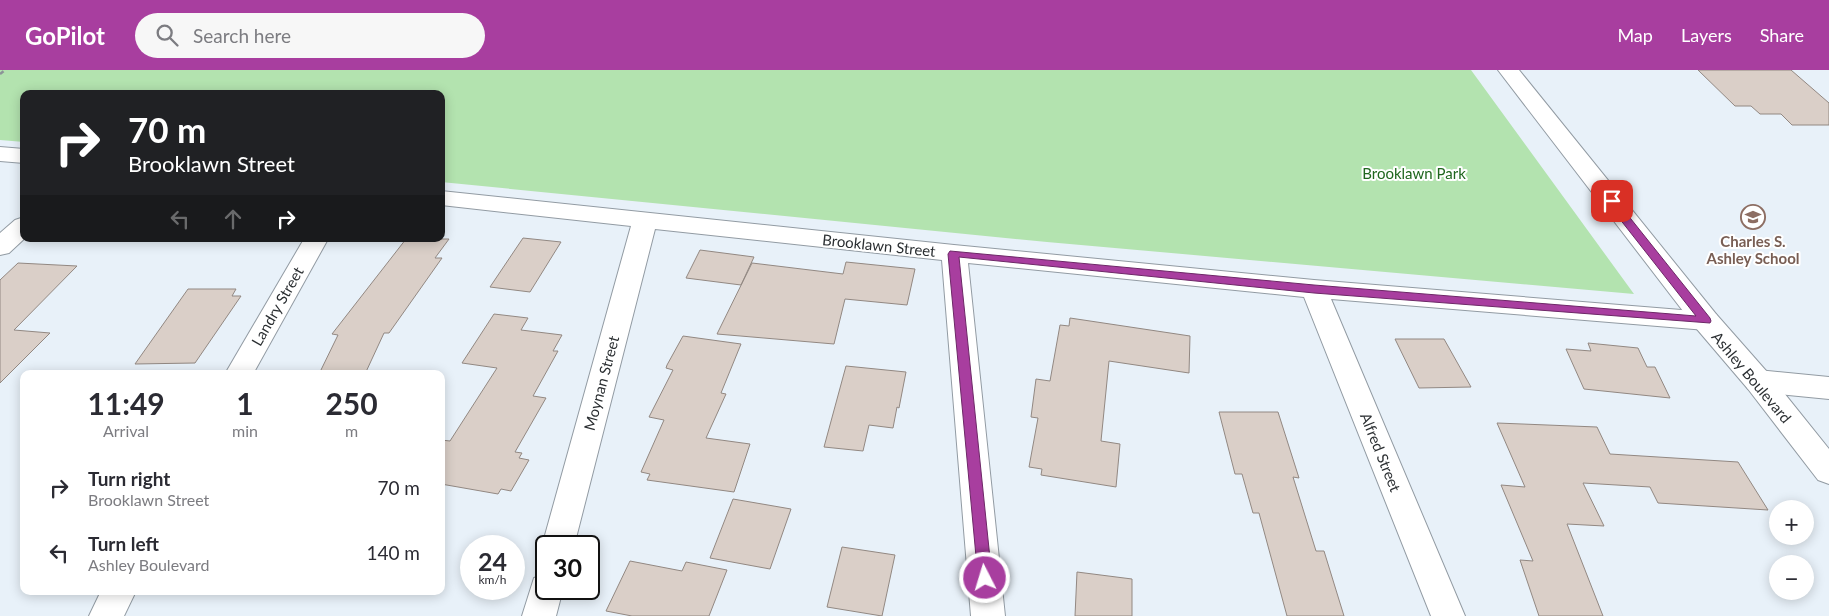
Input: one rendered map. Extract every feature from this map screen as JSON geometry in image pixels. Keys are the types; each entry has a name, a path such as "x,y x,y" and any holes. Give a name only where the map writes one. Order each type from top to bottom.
{"street":[{"name":"Ashley Boulevard","path":"1508,70 1706,321 1758,381 1829,471"},
{"path":"0,154 20,156"},
{"name":"Brooklawn Street","path":"445,198 954,254 1314,289 1706,321"},
{"name":"Moynan Street","path":"561,535 645,220"},
{"path":"0,247 20,229"},
{"name":"Landry Street","path":"241,370 314,242"},
{"path":"954,254 988,616"},
{"name":"Alfred Street","path":"1314,289 1448,616"},
{"path":"1758,381 1829,388"},
{"path":"106,616 117,595"},
{"path":"539,616 543,600"}],"path":[{"path":"0,74 5,70"}],"green space":[{"name":"Brooklawn Park","path":"0,70 1471,70 1634,294 1047,242 445,182 445,90 20,90 20,142 0,140"}],"building":[{"path":"1698,70 1791,70 1829,103 1829,125 1792,125 1781,114 1760,114 1751,106 1735,106"},
{"path":"523,238 561,242 530,292 490,287"},
{"path":"445,239 449,239 435,258 442,258 389,333 384,333 367,370 321,370 338,335 332,334 404,242 445,242"},
{"path":"700,250 754,257 741,285 686,278"},
{"path":"846,262 915,269 907,305 845,299 834,344 717,334 752,263 843,274"},
{"path":"18,263 77,266 14,330 50,333 0,383 0,280"},
{"path":"188,289 236,289 232,296 241,296 195,363 135,364"},
{"path":"494,314 528,318 521,330 562,335 553,351 558,351 533,396 546,398 515,452 522,453 519,458 529,460 511,491 501,489 498,494 445,485 445,440 450,441 497,368 462,363"},
{"path":"1070,318 1190,336 1189,373 1109,361 1101,441 1120,444 1116,487 1041,475 1042,469 1029,467 1038,418 1031,417 1036,379 1050,381 1060,325 1069,326"},
{"path":"683,336 741,344 721,393 726,394 706,438 750,444 734,492 647,480 650,474 641,472 664,420 649,417 673,370 666,368"},
{"path":"1395,339 1444,339 1471,387 1419,388"},
{"path":"1588,343 1638,348 1647,367 1655,367 1670,398 1584,389 1566,349 1591,351"},
{"path":"846,366 906,372 893,428 869,425 863,451 824,447"},
{"path":"1219,412 1278,412 1299,478 1293,477 1316,551 1324,551 1344,616 1287,616 1259,513 1253,513 1242,474 1235,474"},
{"path":"1497,423 1597,427 1610,454 1738,462 1768,510 1658,503 1650,487 1583,483 1604,526 1567,524 1603,616 1539,616 1520,560 1533,561 1501,485 1525,487"},
{"path":"733,499 791,509 770,569 710,558"},
{"path":"842,547 895,555 882,616 827,607"},
{"path":"630,561 682,571 686,562 727,570 709,616 632,616 606,611"},
{"path":"1077,572 1132,579 1132,616 1075,616"}],"place":[{"name":"Charles S. Ashley School","path":"1753,217"}],"route":[{"path":"985,578 954,254 1314,289 1706,321 1612,201"}]}
